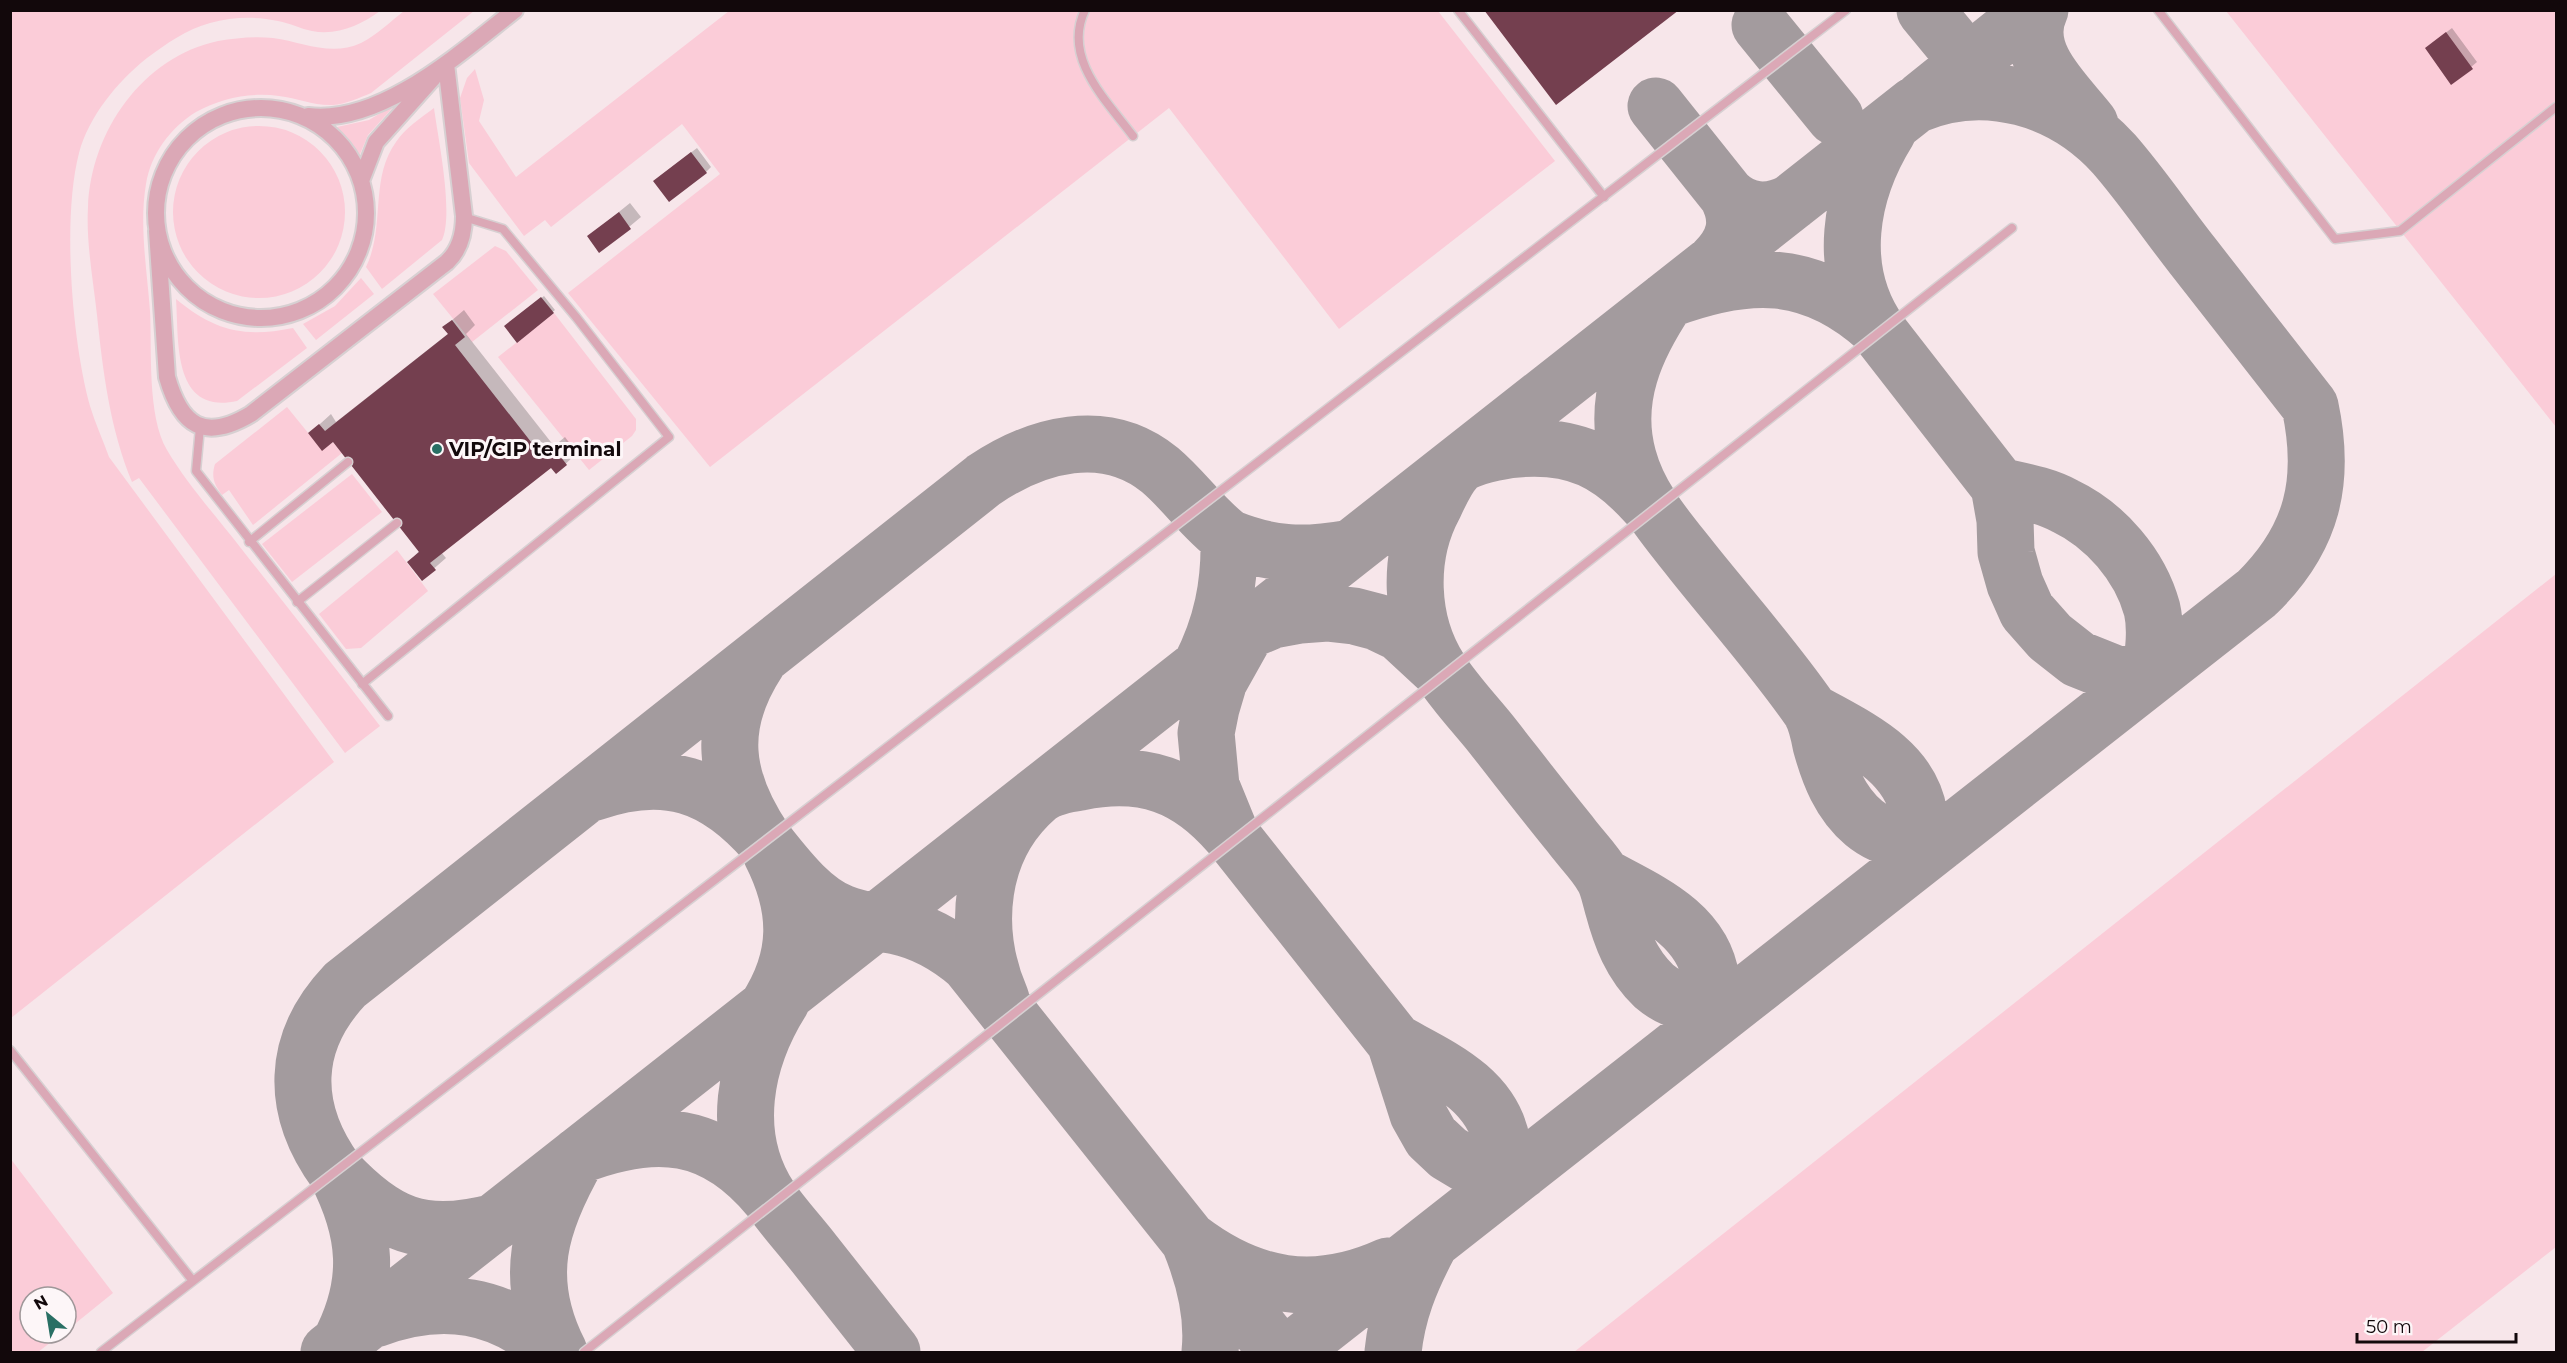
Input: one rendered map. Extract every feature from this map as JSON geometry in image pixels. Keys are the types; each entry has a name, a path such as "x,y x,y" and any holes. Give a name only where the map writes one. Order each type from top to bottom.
{"street":[{"path":"301,116 331,118 380,104 446,64 515,10"},
{"path":"361,181 376,142 446,64"},
{"path":"157,231 167,262 187,289 200,299 214,308 246,317 279,317 311,306 340,283 350,268 359,252 367,217 361,181 345,148 318,124 284,110 248,108 213,119 198,128 175,151 167,166 157,197 157,231 167,377 184,415 200,427 228,425 251,414 447,262 458,247 464,216 446,64"}],"lane":[{"path":"1085,10 1077,32 1081,60 1094,84 1133,136"},
{"path":"1458,10 1604,197"},
{"path":"101,1353 1846,10"},
{"path":"2158,10 2335,239 2400,231 2556,107"},
{"path":"362,684 669,437 576,317 503,229 464,216"},
{"path":"585,1353 2012,228"},
{"path":"200,427 196,471 249,542 388,716"},
{"path":"249,542 348,462"},
{"path":"297,602 397,523"},
{"path":"10,1050 193,1281"}],"shaded area":[{"path":"11,10 380,11 357,25 330,32 312,31 270,19 253,18 218,21 193,29 154,53 125,78 97,113 84,139 74,180 71,211 71,280 78,348 84,379 94,419 109,457 334,762 11,1018"},
{"path":"10,11 2556,11 2556,1352 11,1352"},
{"path":"404,11 474,11 371,93 352,100 326,105 279,96 247,96 216,103 196,112 170,134 157,152 146,184 144,200 143,231 150,311 153,401 161,436 175,463 193,487 380,726 345,753 139,478 132,482 118,442 105,379 89,247 88,207 91,179 99,151 111,125 126,102 166,63 191,50 218,41 239,38 273,38 328,49 350,47 373,36"},
{"path":"729,11 1438,11 1555,161 1339,329 1169,108 710,467 568,293 720,174 682,124 551,227 545,220 524,236 469,163 460,98 467,78 475,69 484,100 479,121 516,177"},
{"path":"2226,11 2556,11 2556,427"},
{"path":"397,103 368,135 358,159 337,127 369,120"},
{"path":"434,108 446,195 445,228 442,240 382,289 366,267 375,236 383,172 396,142 404,132"},
{"path":"259,126 276,127 292,132 307,140 320,151 331,164 339,179 344,195 344,229 339,245 331,260 320,273 307,284 292,292 276,297 259,298 242,297 226,292 211,284 198,273 187,260 179,245 174,229 173,212 174,195 179,179 187,164 198,151 211,140 226,132 242,127"},
{"path":"495,246 506,251 538,290 472,342 433,294"},
{"path":"361,278 374,294 316,340 303,324 335,306"},
{"path":"176,299 204,318 231,329 260,332 293,328 307,348 237,401 216,402 200,397 190,386 183,371 179,353"},
{"path":"554,313 636,419 636,430 632,436 589,470 498,357"},
{"path":"287,407 322,450 333,442 342,453 253,525 229,490 222,495 219,491 213,477 215,464"},
{"path":"352,474 382,512 292,582 262,544"},
{"path":"397,550 428,591 361,648 346,649 319,614"},
{"path":"2556,574 2556,1247 2422,1352 1574,1352"},
{"path":"10,1158 113,1293 78,1321 78,1285 18,1285 18,1345 47,1345 38,1352 11,1352"}],"building":[{"path":"1484,10 1679,10 1556,105"},
{"path":"2446,32 2473,69 2451,85 2425,48"},
{"path":"691,152 707,173 669,202 653,181"},
{"path":"619,212 631,229 599,253 587,236"},
{"path":"541,297 554,313 517,343 504,326"},
{"name":"VIP/CIP terminal","path":"452,320 465,337 455,345 542,456 553,447 567,465 556,474 551,468 430,563 436,570 422,581 407,562 419,552 333,442 322,451 308,433 319,424 325,431 448,334 442,327"}],"taxiway":[{"path":"1925,10 1991,90"},
{"path":"1922,100 2034,10"},
{"path":"2040,10 2035,26 2036,42 2041,57 2048,72 2090,124"},
{"path":"1760,25 1835,117"},
{"path":"329,1352 1915,105 1942,96 1968,92 1995,93 2022,97 2071,118 2094,135 2124,166 2310,406 2315,433 2315,484 2303,529 2291,551 2257,593 1290,1352"},
{"path":"1656,106 1727,195"},
{"path":"1888,131 1864,179 1853,231 1853,257 1857,283 1866,309 1880,333 1999,486 2005,520 2006,552 2015,584 2027,611 2050,637 2078,659 2113,673 2150,677 2154,634 2152,609 2139,577 2119,548 2094,524 2065,506 2041,496 1999,486"},
{"path":"1715,262 1727,247 1734,231 1734,214 1727,195 1742,205 1758,210 1775,208 1792,202"},
{"path":"1877,328 1852,308 1827,294 1802,285 1777,280 1725,283 1667,300 1636,355 1625,394 1624,436 1633,472 1654,512 1810,710 1832,777 1848,806 1864,823 1891,838 1920,842 1941,841"},
{"path":"336,1172 310,1124 304,1100 303,1076 306,1053 314,1029 327,1007 345,985 984,480 1026,457 1048,450 1071,445 1094,444 1117,448 1139,456 1160,470 1210,522 1229,538"},
{"path":"1648,505 1620,477 1590,459 1574,453 1538,448 1517,449 1494,452 1468,460 1450,475 1425,525 1416,567 1417,610 1422,631 1440,670 1600,871 1608,887 1623,939 1646,978 1662,992 1680,1001 1699,1005 1730,1006"},
{"path":"1200,668 1214,636 1223,604 1228,572 1229,538 1260,548 1289,553 1351,548"},
{"path":"1440,670 1400,633 1377,622 1354,616 1327,613 1300,615 1273,620 1247,631 1219,681 1211,708 1206,733 1211,786 1231,835 1395,1042 1418,1114 1431,1137 1448,1153 1468,1165 1495,1173 1521,1171"},
{"path":"592,793 618,785 643,782 666,782 687,786 708,794 727,806 765,841 740,796 733,774 730,752 735,707 758,661"},
{"path":"1812,712 1878,751 1904,778 1914,795 1920,821 1916,841 1906,868"},
{"path":"1001,999 986,946 984,918 986,891 992,865 1002,840 1017,817 1041,794 1063,785 1103,778 1144,780 1163,785 1198,803 1230,834"},
{"path":"765,841 799,882 830,907 855,917 926,936 944,945 969,964 1278,1352"},
{"path":"766,1009 785,970 792,932 787,893 771,853"},
{"path":"1604,877 1670,916 1685,928 1697,943 1706,959 1711,979 1711,992 1697,1032"},
{"path":"782,1000 758,1048 751,1073 746,1098 749,1149 757,1174 770,1198 892,1352"},
{"path":"1395,1042 1461,1081 1487,1107 1496,1124 1503,1150 1499,1170 1488,1196"},
{"path":"559,1352 541,1300 538,1276 540,1252 553,1205 578,1156 633,1140 658,1138 682,1140 705,1147 727,1159 748,1175 769,1197"},
{"path":"339,1345 357,1300 362,1258 354,1216 336,1172 372,1205 407,1224 426,1229 446,1230 495,1222"},
{"path":"1210,1352 1211,1323 1207,1295 1189,1240 1236,1269 1260,1278 1285,1283 1310,1285 1335,1283 1388,1266"},
{"path":"1393,1352 1405,1298 1428,1247"},
{"path":"375,1319 400,1311 424,1307 470,1308 492,1313 514,1323 534,1335 554,1352"}],"place":[{"name":"VIP/CIP terminal","path":"437,449"}]}
